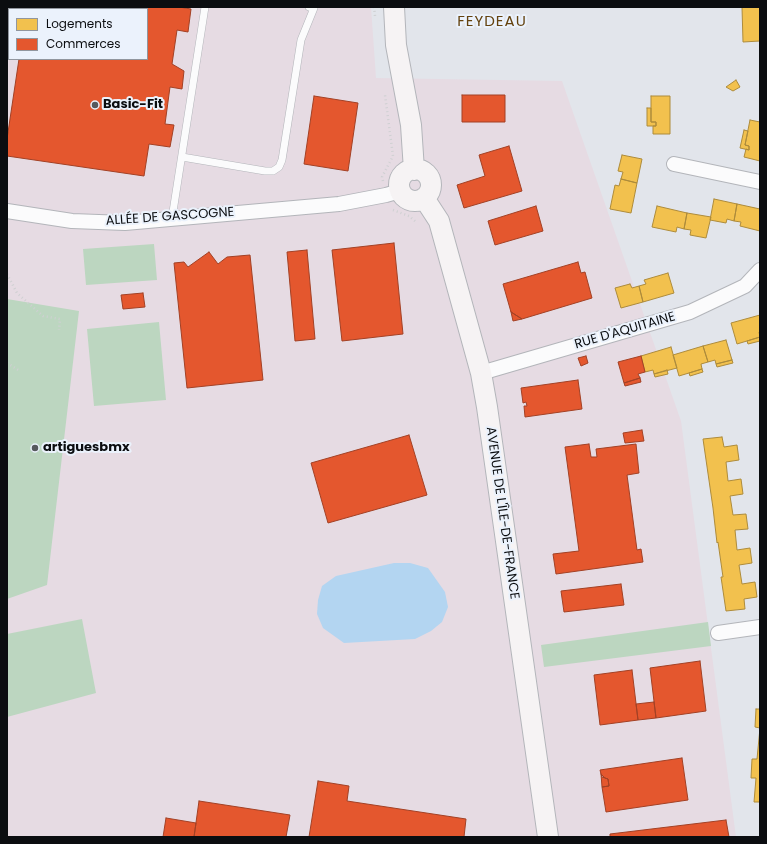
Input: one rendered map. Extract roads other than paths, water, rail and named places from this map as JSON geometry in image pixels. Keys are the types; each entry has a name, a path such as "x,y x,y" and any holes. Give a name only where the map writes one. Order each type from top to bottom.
{"street":[{"path":"394,7 396,45 411,125 414,170"},
{"path":"674,164 760,182"},
{"path":"410,170 414,170 424,172 430,180 430,190 427,195 420,200 415,201 393,193 399,186 401,177 410,170"},
{"name":"ALLÉE DE GASCOGNE","path":"7,211 72,221 125,223 339,204 393,193"},
{"name":"AVENUE DE L'ÎLE-DE-FRANCE","path":"424,198 439,221 481,373 548,837"},
{"name":"RUE D'AQUITAINE","path":"481,373 690,312 744,286 760,270"},
{"path":"718,633 760,627"}],"lane":[{"path":"172,218 205,7"},
{"path":"182,157 266,171 273,171 279,167 282,160 301,40 312,7"}],"water":[{"path":"394,563 410,563 428,568 445,592 448,607 442,622 431,631 415,639 344,643 323,628 317,614 318,600 322,586 336,576"}],"place":[{"name":"Basic-Fit","path":"95,105"},
{"name":"artiguesbmx","path":"35,448"}],"district":[{"name":"FEYDEAU","path":"492,22"}]}
